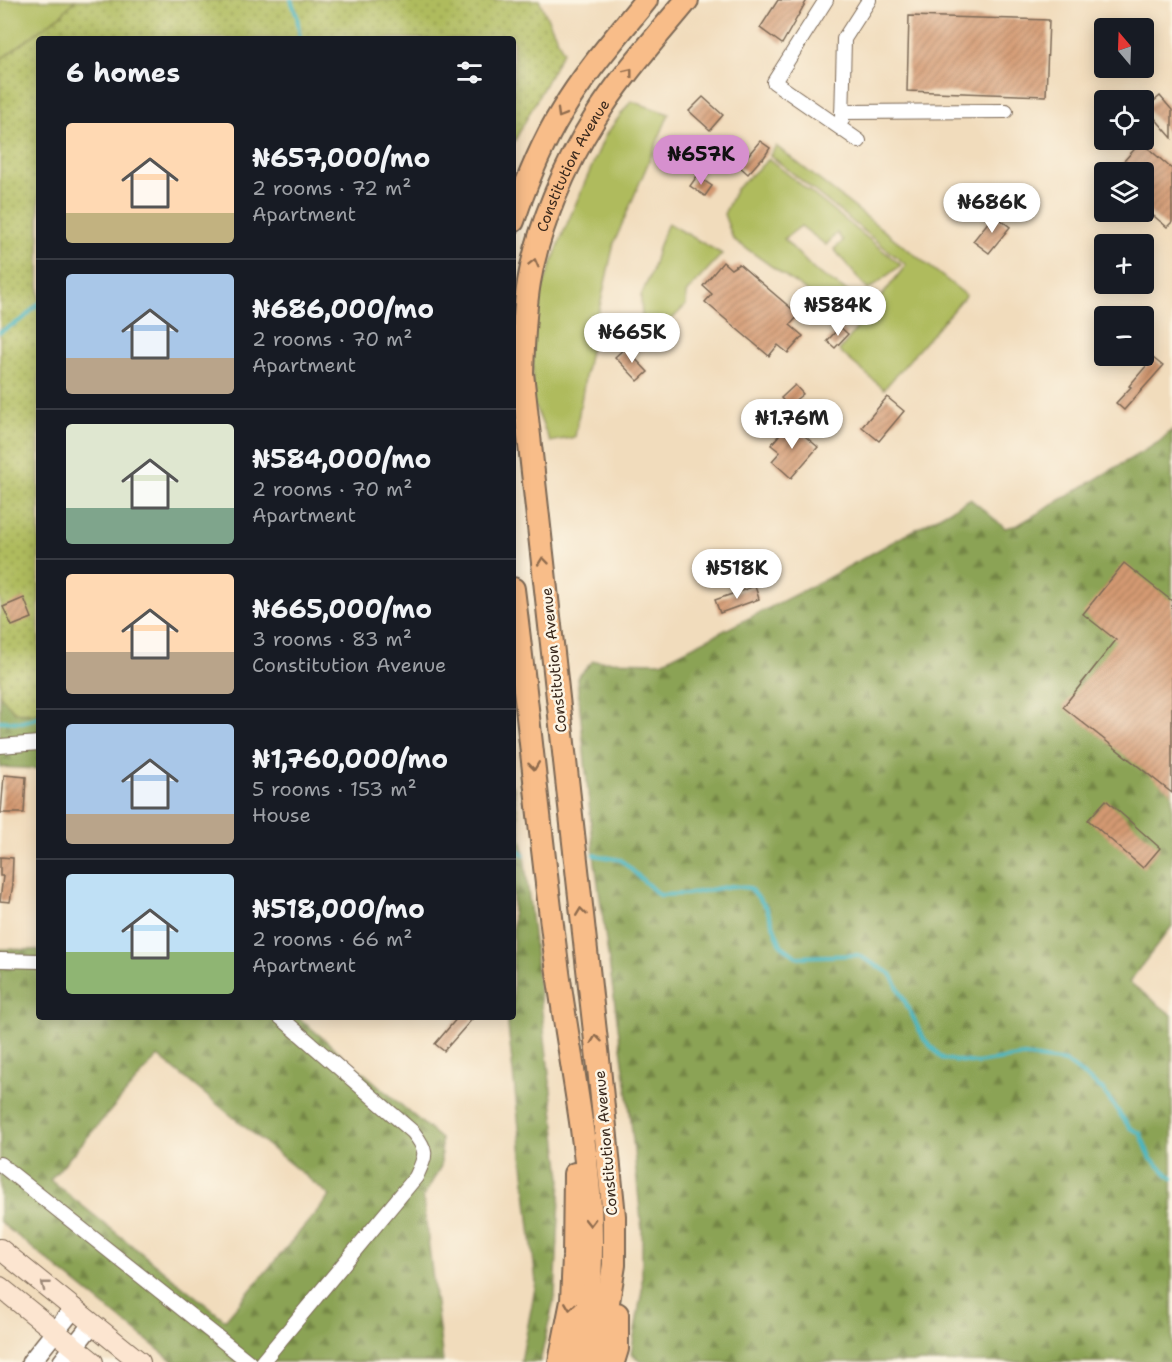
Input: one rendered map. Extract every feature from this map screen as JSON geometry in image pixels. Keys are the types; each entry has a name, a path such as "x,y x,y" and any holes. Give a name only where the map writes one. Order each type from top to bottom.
{"main road":[{"path":"516,212 524,189 561,111 590,69 646,0"},
{"name":"Constitution Avenue","path":"597,1362 614,1264 614,1215 522,373 524,324 529,281 541,236 555,195 572,158 595,118 687,0"},
{"name":"Constitution Avenue","path":"516,614 558,972 590,1208 588,1312 577,1362"},
{"path":"560,1362 572,1301 575,1167 580,1122"},
{"path":"0,1249 140,1362"},
{"path":"613,1362 617,1348 618,1305 614,1264"},
{"path":"0,1287 55,1331 68,1354 93,1362"}],"street":[{"path":"826,0 774,82 859,141"},
{"path":"842,129 844,39 869,0"},
{"path":"842,112 1006,111"},
{"path":"0,746 36,743"},
{"path":"0,960 36,961"},
{"path":"262,1362 416,1178 425,1158 422,1144 413,1132 282,1020"},
{"path":"0,1164 249,1362"},
{"path":"31,1362 74,1308"},
{"path":"68,1354 92,1324"}],"green space":[{"path":"0,0 75,0 62,14 0,60"},
{"path":"75,0 539,0 563,51 516,138 516,36 36,36 36,712 15,712 0,695 0,60 62,14"},
{"path":"631,101 669,114 614,243 588,360 575,437 550,442 532,399 534,310 564,231 605,136"},
{"path":"776,146 966,295 884,389 839,351 906,265 770,155"},
{"path":"769,159 901,265 868,290 834,249 843,241 837,233 826,245 801,226 784,239 815,271 850,293 843,317 733,239 724,214 736,189"},
{"path":"668,223 722,254 686,293 686,305 658,333 642,320 641,296"},
{"path":"1172,430 1172,926 1129,982 1172,1015 1172,1362 641,1362 631,1354 642,1290 642,1230 630,1112 594,855 577,678 593,661 662,662 826,579 970,499 1005,528 1018,525 1159,442"},
{"path":"0,695 15,712 36,712 36,769 0,767"},
{"path":"516,803 561,1178 555,1295 540,1362 521,1362 536,1283 507,1020 516,1020"},
{"path":"0,949 36,950 36,1020 302,1020 441,1139 441,1166 423,1198 443,1362 174,1362 0,1222","holes":["158,1056 330,1196 225,1320 50,1180"]}],"building":[{"path":"778,0 807,0 782,44 760,28"},
{"path":"909,16 1049,20 1046,96 907,91"},
{"path":"1160,96 1172,110 1172,138 1154,117 1154,101"},
{"path":"703,97 723,115 710,130 689,111"},
{"path":"760,141 770,148 748,174 739,166"},
{"path":"1134,150 1150,150 1172,169 1172,222 1167,227 1154,216 1154,162 1123,162"},
{"path":"697,176 712,186 705,196 690,186"},
{"path":"994,215 1010,227 989,253 973,241"},
{"path":"723,262 731,269 739,264 799,315 790,325 803,336 788,353 778,345 769,356 705,302 712,294 703,286"},
{"path":"840,327 848,334 835,348 827,341"},
{"path":"625,348 648,372 638,381 615,357"},
{"path":"1154,359 1163,366 1124,410 1116,403 1131,387 1129,386 1146,366 1154,366"},
{"path":"795,385 803,394 788,406 781,398"},
{"path":"887,397 904,411 879,441 862,427"},
{"path":"789,423 818,447 791,478 772,461 780,452 771,445"},
{"path":"1124,563 1172,601 1172,793 1063,707 1116,640 1083,614"},
{"path":"755,586 759,599 720,613 715,600"},
{"path":"24,598 32,618 12,626 3,607"},
{"path":"4,775 26,777 24,813 1,813"},
{"path":"1106,800 1160,848 1143,868 1088,820"},
{"path":"0,857 13,858 10,902 0,901 3,876 0,876"},
{"path":"455,1020 471,1020 444,1051 435,1044"}],"waterway":[{"path":"291,0 297,16 300,36"},
{"path":"0,332 23,319 36,306"},
{"path":"0,721 22,722 36,718"},
{"path":"516,849 524,855"},
{"path":"594,855 621,860 659,895 687,894 731,886 750,888 766,907 781,945 797,957 858,955 891,974 924,1039 943,1059 977,1063 1024,1056 1066,1062 1102,1089 1130,1128 1140,1133 1151,1159 1172,1178"}]}
